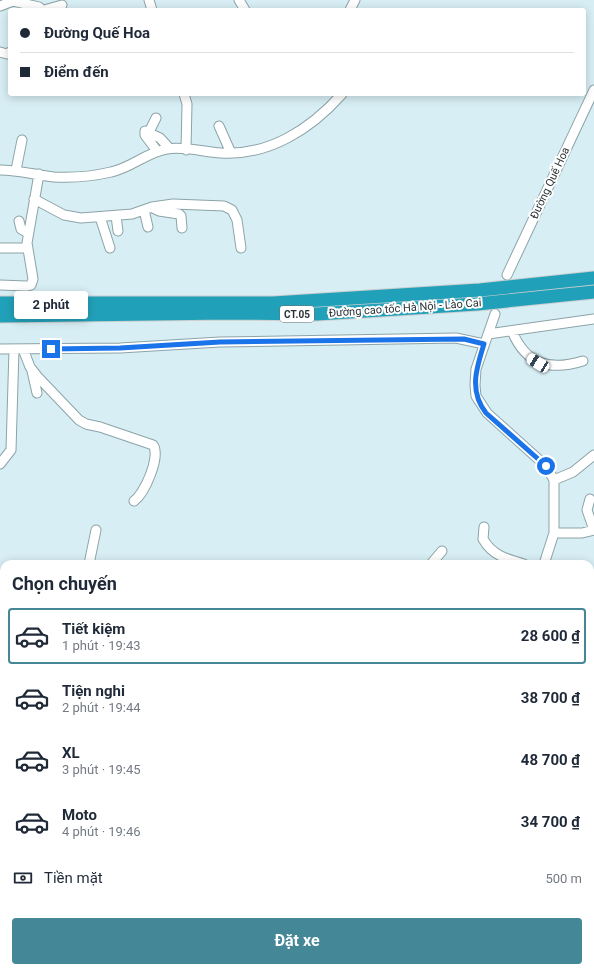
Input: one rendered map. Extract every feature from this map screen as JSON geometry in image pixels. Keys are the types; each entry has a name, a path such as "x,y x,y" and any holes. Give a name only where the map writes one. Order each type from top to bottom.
{"highway":[{"name":"Đường cao tốc Hà Nội - Lào Cai","path":"0,303 274,303 480,290 594,278"},
{"name":"Đường cao tốc Hà Nội - Lào Cai","path":"0,316 228,313 317,314 478,304 594,292"}],"street":[{"path":"0,6 13,1 40,8"},
{"path":"51,8 62,5"},
{"name":"Đường Quế Hoa","path":"507,275 594,90"},
{"path":"184,96 186,104 186,150"},
{"path":"0,170 16,170 54,177 112,172 157,151 169,148 231,153 253,152 287,139 309,125 328,110 338,96"},
{"path":"150,132 156,118"},
{"path":"219,126 231,153"},
{"path":"157,151 145,135 146,130 160,138 169,148"},
{"path":"16,170 22,140"},
{"path":"0,285 31,285 33,279 28,248 28,233 39,174"},
{"path":"34,199 64,215 81,218 132,214 173,204 224,206 232,210 237,220 241,248"},
{"path":"48,207 56,216"},
{"path":"148,209 148,227"},
{"path":"148,209 179,214 181,216 182,228"},
{"path":"116,216 118,231"},
{"path":"100,217 110,248"},
{"path":"19,221 21,229 28,233"},
{"path":"0,248 28,248"},
{"path":"495,314 476,369 475,385 480,405 486,413 546,466 554,480 554,533 545,560"},
{"path":"488,334 594,319"},
{"path":"512,331 521,349 538,363 547,365 572,365 583,361"},
{"path":"0,349 120,348 220,342 456,338 484,344"},
{"path":"19,349 30,367 79,420 86,424 100,426 153,445 157,453 147,483 143,493 134,501"},
{"path":"0,464 11,450 19,349"},
{"path":"30,367 37,393"},
{"path":"554,480 569,474 584,465 594,456"},
{"path":"554,533 582,533 594,530 587,510 590,499"},
{"path":"484,527 483,539 494,552 510,560"},
{"path":"90,560 96,530"},
{"path":"434,560 442,551"}],"route":[{"path":"51,349 120,348 220,342 464,339 484,344 476,369 476,396 480,405 486,413 546,466"}]}
